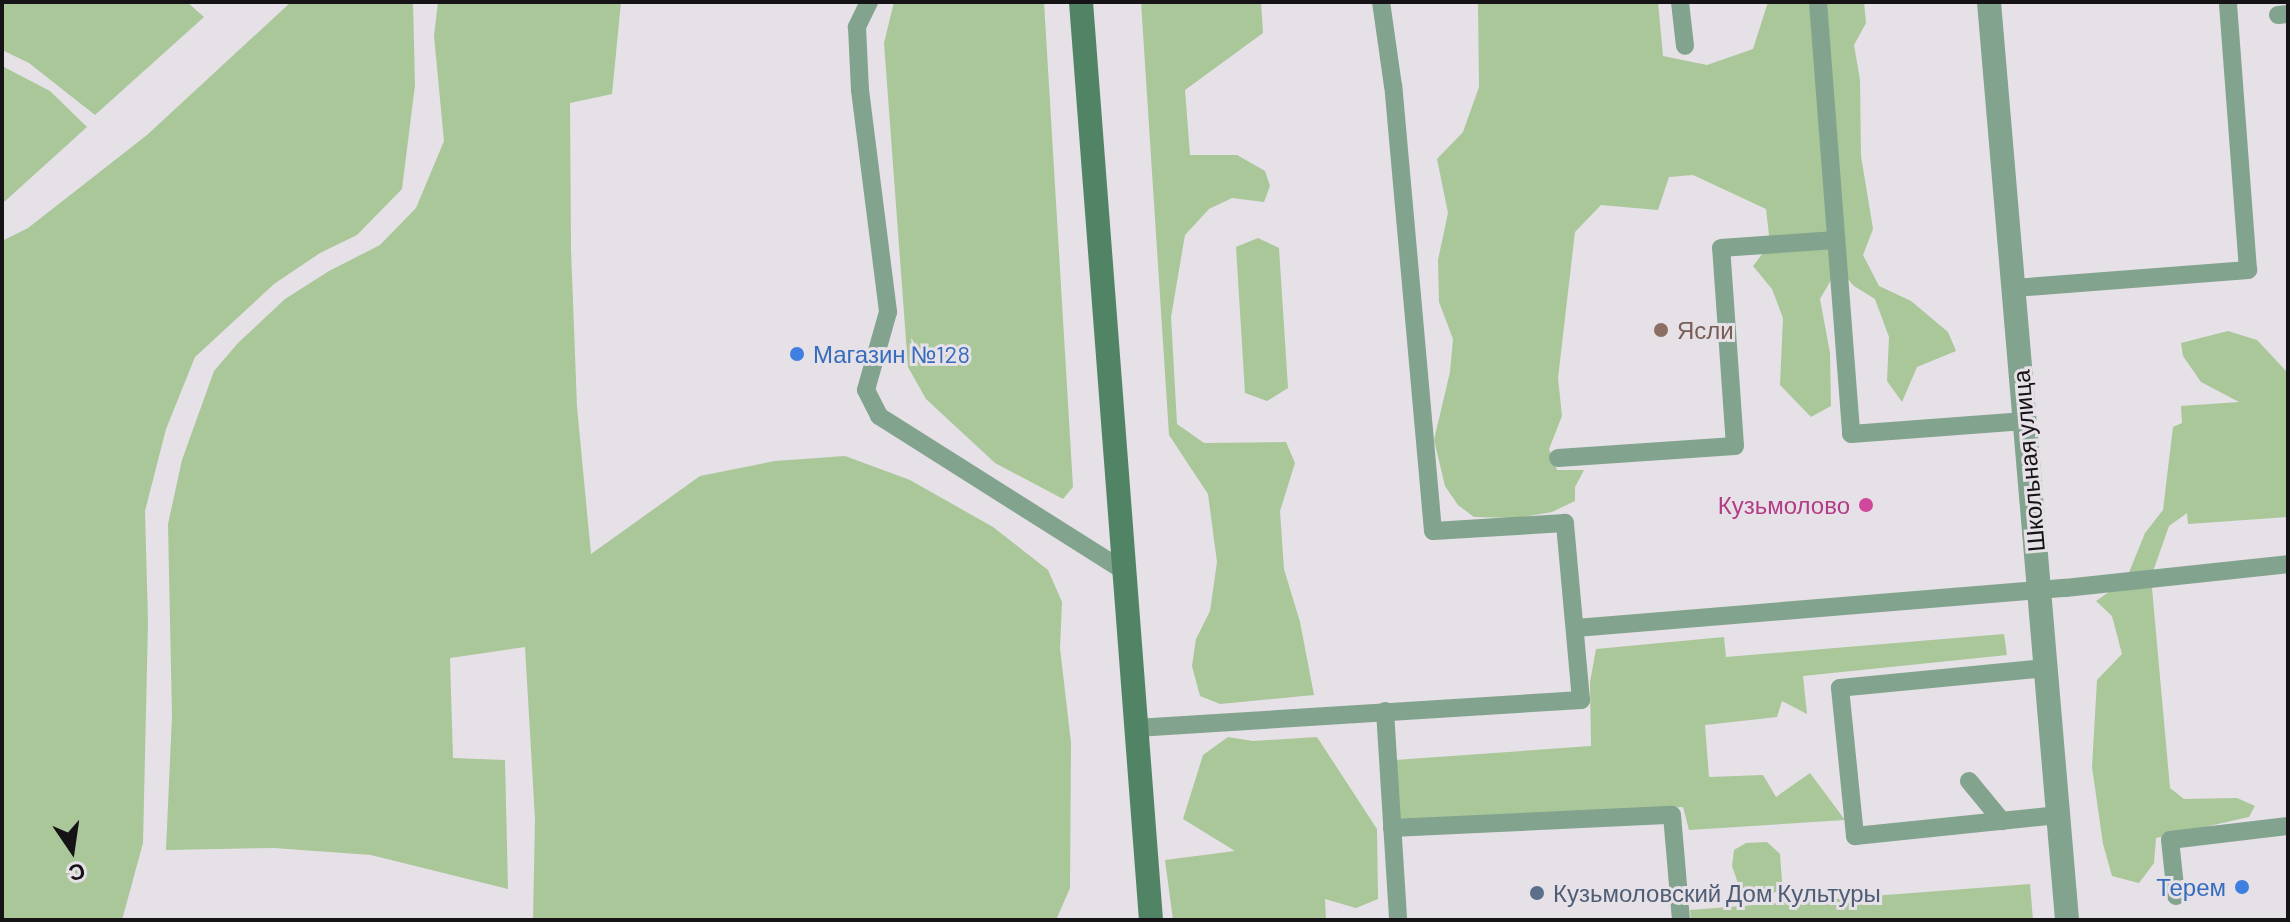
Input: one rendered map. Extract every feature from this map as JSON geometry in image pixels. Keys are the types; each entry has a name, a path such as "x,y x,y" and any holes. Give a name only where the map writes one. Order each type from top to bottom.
{"main road":[{"path":"1081,2 1151,920"}],"street":[{"name":"Школьная улица","path":"1989,2 2067,920"}],"lane":[{"path":"869,2 857,27 860,90 888,312 866,390 879,416 1123,570"},
{"path":"1136,728 1581,700 1565,523 1433,531 1393,86 1381,2"},
{"path":"1680,2 1685,46"},
{"path":"1818,2 1851,434 2025,421"},
{"path":"2014,288 2248,270 2228,2"},
{"path":"1558,458 1735,446 1721,248 1836,240"},
{"path":"1576,628 2039,589 2288,564"},
{"path":"2046,668 1840,688 1855,836 2058,815"},
{"path":"1385,711 1398,920"},
{"path":"1969,781 2002,821"},
{"path":"1392,828 1672,815 1681,920"},
{"path":"2176,896 2170,840 2288,826"}],"green space":[{"path":"2,2 187,2 204,17 95,115 29,63 2,50"},
{"path":"291,2 413,2 415,85 402,189 357,235 320,253 274,284 195,357 166,429 145,511 148,622 143,843 122,920 2,920 2,241 28,228 147,135"},
{"path":"438,2 621,2 612,94 570,103 577,407 591,554 700,476 775,461 845,456 910,480 993,527 1048,570 1062,602 1060,648 1071,743 1070,888 1056,920 533,920 535,819 525,647 450,658 453,758 505,760 508,889 371,855 274,848 166,850 172,716 168,524 182,460 214,371 238,343 285,299 329,271 380,245 416,208 444,141 434,36"},
{"path":"894,2 1044,2 1073,487 1063,499 995,463 926,399 908,367 884,43"},
{"path":"1141,2 1261,2 1263,33 1185,90 1190,155 1237,155 1265,171 1270,186 1264,202 1232,198 1209,209 1185,235 1171,317 1177,424 1204,443 1286,442 1295,463 1280,511 1284,569 1300,622 1314,695 1220,704 1200,696 1192,666 1196,639 1210,611 1217,562 1208,494 1169,435"},
{"path":"1478,2 1658,2 1663,56 1707,65 1753,49 1768,2 1864,2 1866,23 1854,45 1860,80 1861,156 1873,229 1863,255 1879,286 1911,301 1948,332 1956,351 1917,367 1902,402 1887,381 1889,337 1875,299 1854,286 1838,268 1820,299 1830,353 1831,406 1811,417 1780,385 1783,318 1772,289 1753,266 1770,244 1766,209 1693,175 1669,177 1658,210 1601,205 1575,232 1558,378 1562,416 1549,449 1557,470 1584,470 1575,487 1575,501 1552,512 1516,518 1474,517 1458,505 1445,486 1434,440 1450,372 1453,339 1439,302 1438,260 1448,213 1437,159 1463,132 1479,87"},
{"path":"2,66 50,91 87,127 4,202"},
{"path":"1258,238 1279,248 1288,388 1267,401 1245,393 1236,247"},
{"path":"2228,331 2257,340 2288,373 2288,517 2188,524 2187,513 2169,526 2151,577 2170,788 2184,799 2237,798 2255,806 2249,817 2156,838 2154,863 2139,883 2112,876 2103,844 2092,767 2097,680 2122,654 2112,616 2096,601 2126,580 2145,533 2163,510 2173,427 2182,423 2181,406 2239,402 2201,382 2183,356 2181,343"},
{"path":"2004,634 2007,655 1803,676 1807,714 1782,701 1777,717 1705,725 1709,777 1763,775 1776,797 1810,773 1845,820 1689,830 1683,807 1399,822 1395,760 1591,746 1590,682 1596,649 1724,637 1726,657"},
{"path":"1228,737 1253,741 1317,737 1377,829 1378,899 1356,908 1325,899 1326,920 1173,920 1165,860 1235,851 1183,819 1203,755"},
{"path":"1767,842 1780,854 1782,881 1778,891 1767,896 1742,895 1732,866 1734,850 1746,843"},
{"path":"2030,884 2033,920 1691,920 1690,910"}],"place":[{"name":"Ясли","path":"1661,330"},
{"name":"Магазин №128","path":"797,354"},
{"name":"Кузьмолово","path":"1866,505"},
{"name":"Терем","path":"2242,887"},
{"name":"Кузьмоловский Дом Культуры","path":"1537,893"}]}
